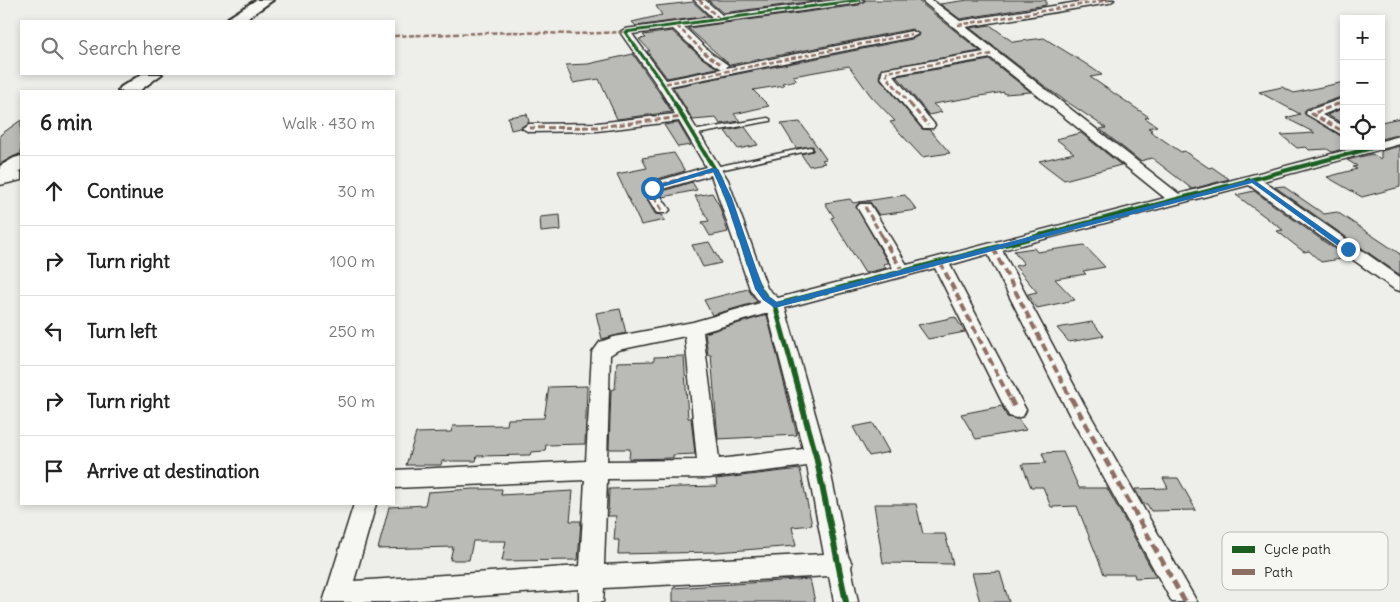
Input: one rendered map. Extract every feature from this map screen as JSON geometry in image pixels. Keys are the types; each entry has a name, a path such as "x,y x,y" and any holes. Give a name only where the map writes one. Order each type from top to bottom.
{"main road":[{"path":"235,20 266,0"},
{"path":"129,90 151,75"},
{"path":"0,174 20,163"}],"street":[{"path":"700,0 720,19"},
{"path":"846,602 840,564 816,456 775,305 765,298 759,289 728,198 715,169 663,84 625,32 858,0"},
{"path":"926,0 1177,200"},
{"path":"958,25 1109,0"},
{"path":"677,26 707,56 722,65"},
{"path":"663,84 912,34"},
{"path":"928,125 887,76 887,72 994,54"},
{"path":"1340,103 1312,112 1312,114 1340,130"},
{"path":"529,128 597,127 683,117"},
{"path":"1385,144 1400,140"},
{"path":"591,602 601,353 606,347 693,328 1253,181 1362,150"},
{"path":"662,210 651,192 653,187 715,169"},
{"path":"0,181 20,176"},
{"path":"1253,181 1400,285"},
{"path":"866,207 903,272"},
{"path":"993,248 1077,410 1185,602"},
{"path":"940,262 1016,410"},
{"path":"693,328 709,469"},
{"path":"395,479 596,470 709,469 816,456"},
{"path":"365,505 336,598 592,577 840,564"}],"lane":[{"path":"692,133 768,120"},
{"path":"715,169 810,149"}],"building":[{"path":"708,0 822,0 723,13"},
{"path":"866,0 917,0 980,51 881,69 879,77 882,81 922,129 930,130 950,153 922,157 890,122 895,121 871,96 849,66 793,76 797,80 782,83 784,85 753,90 769,106 734,114 740,121 720,124 716,118 693,120 673,87 912,39 920,35 912,29 730,65 688,28 859,5"},
{"path":"968,0 1046,0 1046,5 960,19 940,4"},
{"path":"693,2 708,16 636,26 632,22 662,15 656,6"},
{"path":"990,25 1013,42 1044,38 1086,64 1102,75 1090,77 1149,117 1145,118 1157,126 1148,128 1152,130 1150,131 1181,152 1184,151 1229,179 1192,189 1152,158 1140,161 1100,129 1106,128 1051,91 970,28"},
{"path":"672,31 702,58 717,68 667,78 647,51 650,51 639,39 646,38 643,35"},
{"path":"633,54 672,112 617,119 599,79 573,83 566,65 588,64"},
{"path":"990,60 1031,92 1005,94 1004,92 933,104 942,112 929,115 897,76"},
{"path":"1340,83 1340,97 1306,109 1304,113 1340,136 1340,150 1332,152 1327,149 1309,150 1306,147 1297,148 1281,135 1315,133 1286,118 1300,114 1259,92 1282,87 1294,93"},
{"path":"1340,110 1340,122 1327,115"},
{"path":"527,114 529,122 520,128 511,130 508,117"},
{"path":"1400,118 1400,134 1385,138 1385,121"},
{"path":"20,121 20,154 0,164 0,135"},
{"path":"800,122 826,159 822,160 825,163 809,166 801,154 813,151 813,146 796,148 781,124"},
{"path":"678,123 691,145 678,147 664,125"},
{"path":"745,127 758,145 738,149 725,131"},
{"path":"1081,133 1121,165 1064,180 1039,161 1074,153 1056,139"},
{"path":"1400,146 1400,187 1362,197 1327,177 1357,169 1353,167 1357,166 1347,160 1372,154 1381,159 1381,151"},
{"path":"674,153 685,171 647,182 642,191 655,214 662,215 665,220 641,225 617,174 647,168 642,158"},
{"path":"692,182 697,190 663,197 660,192"},
{"path":"1283,186 1324,214 1337,212 1400,254 1400,275 1275,187"},
{"path":"1254,191 1347,258 1321,262 1309,251 1304,252 1277,231 1283,230 1236,195"},
{"path":"712,193 719,205 728,232 710,236 702,222 709,221 695,196"},
{"path":"905,195 917,210 879,215 870,202 860,202 856,206 888,263 883,264 886,268 865,273 831,218 834,217 825,203 850,199 853,203"},
{"path":"560,215 561,230 541,232 540,217"},
{"path":"709,242 721,263 703,267 692,245"},
{"path":"1084,245 1105,267 1083,271 1086,274 1055,279 1075,300 1037,308 1028,294 1037,292 1015,266 1024,264 1014,251 1034,248 1037,252"},
{"path":"748,289 757,302 712,315 704,300"},
{"path":"620,309 626,333 602,339 596,313"},
{"path":"767,315 797,435 718,439 711,355 708,355 705,333"},
{"path":"955,317 965,332 928,339 918,325"},
{"path":"1092,322 1104,336 1069,342 1057,328"},
{"path":"684,356 688,418 691,418 695,454 673,455 673,458 629,459 630,449 609,449 611,390 615,389 617,362 654,361 654,357"},
{"path":"587,386 585,444 546,445 545,451 531,452 530,455 477,456 476,461 442,461 441,465 406,465 416,433 451,432 453,426 507,425 508,419 544,418 549,387"},
{"path":"1002,406 1007,417 1018,419 1026,430 976,439 961,414"},
{"path":"873,423 889,452 869,456 853,427"},
{"path":"1063,452 1079,488 1107,488 1156,577 1135,578 1134,574 1104,574 1077,506 1051,507 1043,487 1031,487 1022,464 1046,463 1042,453"},
{"path":"800,469 812,525 792,527 796,546 717,552 618,554 619,540 614,540 616,516 608,516 609,489 717,486 716,479"},
{"path":"1163,478 1178,478 1196,510 1151,511 1147,504 1143,504 1135,489 1168,488"},
{"path":"502,489 501,495 573,491 570,521 581,521 578,560 502,561 506,541 473,541 469,560 450,560 453,547 378,549 389,507 425,505 428,492"},
{"path":"874,504 916,504 923,534 945,534 953,564 883,563"},
{"path":"1000,572 1009,602 980,602 972,573"},
{"path":"810,579 815,602 673,602 673,588"}],"marked path":[{"path":"699,0 720,19"},
{"path":"958,25 1109,0"},
{"path":"677,26 707,55 722,65"},
{"path":"395,36 513,32 575,34 625,32 626,35"},
{"path":"661,80 663,84 912,34"},
{"path":"928,125 887,77 887,72 993,54"},
{"path":"1340,104 1312,114 1340,130"},
{"path":"529,128 597,127 683,117"},
{"path":"662,210 651,192 653,187 715,169"},
{"path":"865,207 903,272"},
{"path":"993,248 1077,410 1185,602"},
{"path":"940,262 1016,410"}],"cycle path":[{"path":"775,305 765,298 759,289 721,180 663,84 625,32 859,0"},
{"path":"846,602 816,456 775,305 1364,150"}],"route":[{"path":"652,188 715,169 728,198 755,280 761,293 775,305 1253,181 1348,249"}]}
